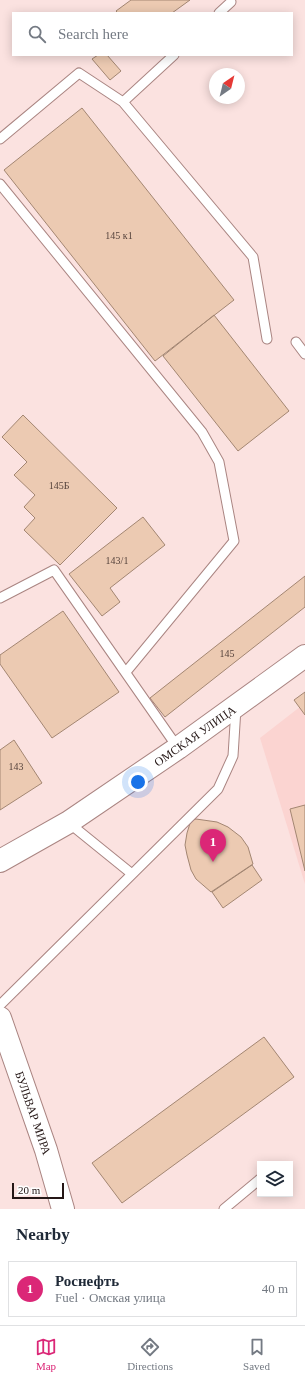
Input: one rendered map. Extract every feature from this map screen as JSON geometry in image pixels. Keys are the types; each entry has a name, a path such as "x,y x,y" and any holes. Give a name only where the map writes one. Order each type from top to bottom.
{"main road":[{"name":"ОМСКАЯ УЛИЦА","path":"0,861 69,822 178,748 305,656"},
{"name":"БУЛЬВАР МИРА","path":"0,1018 46,1150 63,1209"}],"lane":[{"path":"220,12 231,2"},
{"path":"123,102 173,56"},
{"path":"0,139 79,73 123,102 253,257 267,339"},
{"path":"0,184 202,432 219,462 234,541 126,672"},
{"path":"296,342 305,354"},
{"path":"0,598 54,570 178,748"},
{"path":"0,1005 218,789 233,756 236,707"},
{"path":"69,822 132,874"},
{"path":"224,1209 257,1182"}],"shaded area":[{"path":"305,703 305,884 260,738"}],"building":[{"path":"131,0 190,0 173,12 116,11"},
{"path":"96,56 108,56 121,71 110,80 92,59"},
{"path":"82,108 234,300 155,361 4,170"},
{"path":"214,315 289,411 238,451 163,356"},
{"path":"23,415 117,508 60,565 24,530 35,518 24,507 35,495 14,475 27,462 2,437"},
{"path":"143,517 165,545 110,588 120,602 102,616 69,574"},
{"path":"305,576 305,607 165,717 150,698"},
{"path":"63,611 119,692 52,738 0,664 0,655"},
{"path":"305,692 305,715 294,700"},
{"path":"14,740 42,783 0,810 0,750"},
{"path":"305,805 305,871 290,809"},
{"path":"196,819 217,822 228,827 241,837 248,847 253,864 211,892 196,879 191,870 187,855 185,845 187,833 191,820"},
{"path":"252,865 262,880 223,908 212,892"},
{"path":"264,1037 294,1077 122,1203 92,1163"}],"place":[{"name":"Роснефть","path":"213,862"}]}
